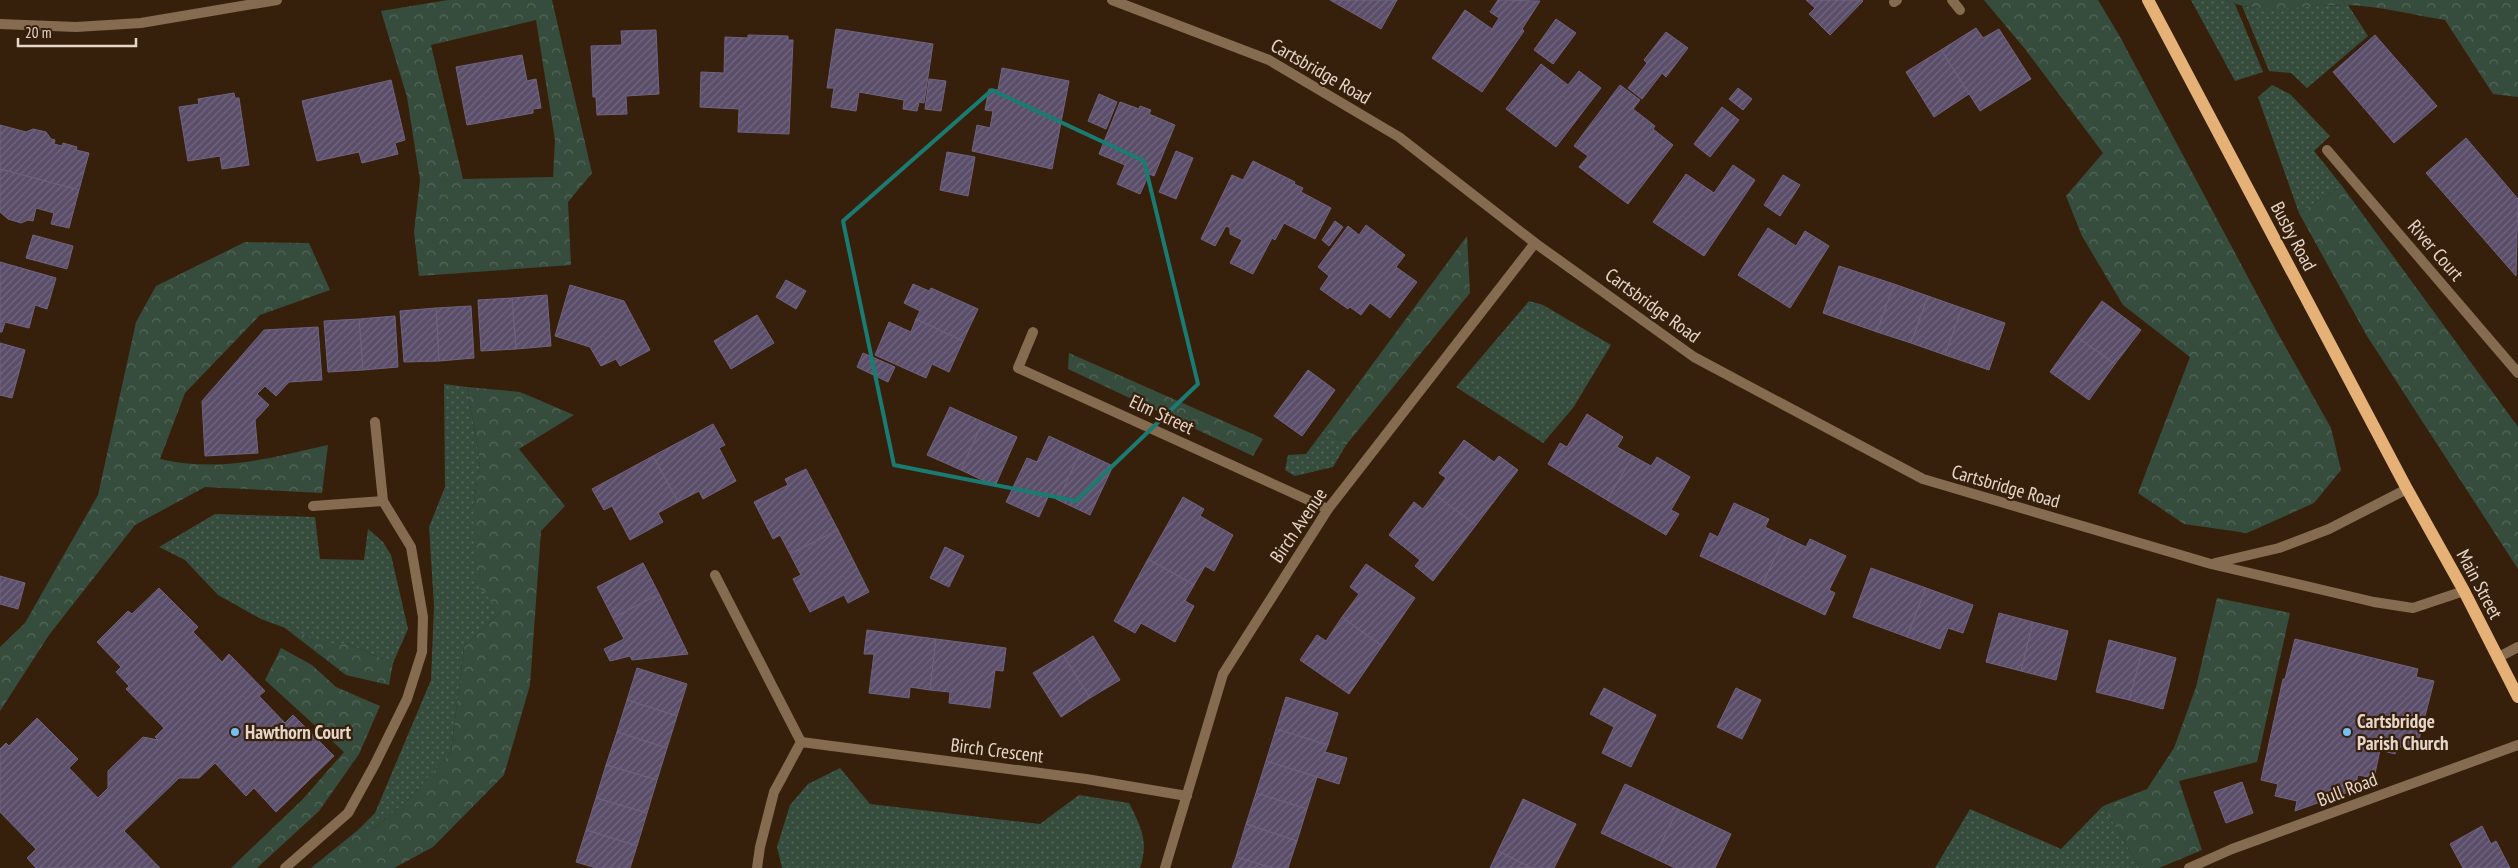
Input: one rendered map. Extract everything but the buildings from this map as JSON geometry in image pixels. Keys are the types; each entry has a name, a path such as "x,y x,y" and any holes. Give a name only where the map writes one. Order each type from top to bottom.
{"main road":[{"name":"Busby Road","path":"2148,0 2407,489"},
{"name":"Main Street","path":"2407,489 2464,591 2518,697"}],"street":[{"path":"0,24 76,27 141,23 277,0"},
{"name":"Cartsbridge Road","path":"1112,0 1269,60 1399,137 1535,243 1694,357 1923,480 2211,564 2374,602 2413,608 2464,591"},
{"path":"1952,0 1960,10"},
{"name":"River Court","path":"2327,150 2518,373"},
{"name":"Birch Avenue","path":"1165,868 1223,674 1328,509 1535,243"},
{"name":"Elm Street","path":"1033,332 1018,368 1328,509"},
{"path":"285,868 348,813 407,699 422,652 423,618 411,546 383,501 375,422"},
{"name":"Cartsbridge Road","path":"2211,564 2279,548 2304,539 2329,529 2407,489"},
{"path":"313,506 383,501"},
{"path":"715,575 801,742 774,792 760,847 758,868"},
{"path":"2498,658 2518,647"},
{"name":"Birch Crescent","path":"801,742 1086,779 1187,796"},
{"name":"Bull Road","path":"2189,868 2232,849 2518,745"}],"highlighted area":[{"path":"992,90 1144,161 1198,384 1076,501 894,465 843,221"}],"green space":[{"path":"448,0 552,0 592,173 568,202 571,265 419,276 414,232 420,180 407,97 381,11","holes":["536,20 555,140 553,177 463,179 431,45"]},
{"path":"1984,0 2098,0 2119,35 2276,330 2331,428 2341,470 2314,503 2247,533 2184,524 2138,493 2190,357 2123,305 2082,236 2066,196 2103,153 2025,49"},
{"path":"2191,0 2226,0 2235,4 2263,72 2235,81"},
{"path":"2226,0 2518,0 2518,97 2493,94 2445,20 2359,6 2332,5 2269,9 2254,8"},
{"path":"2348,5 2368,36 2307,88 2291,73 2269,71 2242,6 2255,8"},
{"path":"2272,85 2290,94 2330,136 2314,151 2342,186 2299,213 2258,97"},
{"path":"2342,186 2518,427 2518,569 2367,336 2299,213"},
{"path":"1467,236 1470,293 1346,445 1324,430"},
{"path":"245,242 309,243 330,290 260,315 185,393 160,459 203,465 224,464 265,459 328,445 322,493 205,487 135,525 49,635 0,711 0,647 25,623 98,495 136,322 156,286"},
{"path":"1529,301 1543,305 1611,345 1573,408 1543,443 1456,387"},
{"path":"1069,353 1263,439 1253,456 1068,369"},
{"path":"444,384 467,387 480,461 473,508 500,612 464,647 451,752 409,799 372,830 358,830 375,813 431,680 434,606 429,527 445,487"},
{"path":"467,387 520,392 574,415 519,449 565,506 541,531 530,685 504,775 433,847 394,868 311,868 358,830 372,830 409,799 451,752 464,647 500,612 475,582 473,508 480,461"},
{"path":"1324,430 1346,445 1333,467 1295,476 1285,470 1288,455 1306,454"},
{"path":"215,514 315,517 320,559 364,560 368,529 383,542 391,555 408,629 393,663 346,643 326,643 261,619 218,595 185,560 159,547"},
{"path":"2217,598 2290,613 2257,762 2179,781 2202,850 2159,868 2140,868 2103,806 2147,789 2174,748 2196,687"},
{"path":"281,625 326,643 346,643 393,663 389,685 346,675"},
{"path":"281,648 312,665 336,687 380,706 359,754 319,811 257,868 231,868 303,799 344,752 265,680"},
{"path":"840,768 870,804 1040,824 1079,795 1129,803 1137,819 1144,842 1140,868 782,868 777,847 790,805 808,784"},
{"path":"2103,806 2140,868 1935,868 1970,809 2061,849"}],"place":[{"name":"Hawthorn Court","path":"235,732"},
{"name":"Cartsbridge Parish Church","path":"2347,732"}]}
